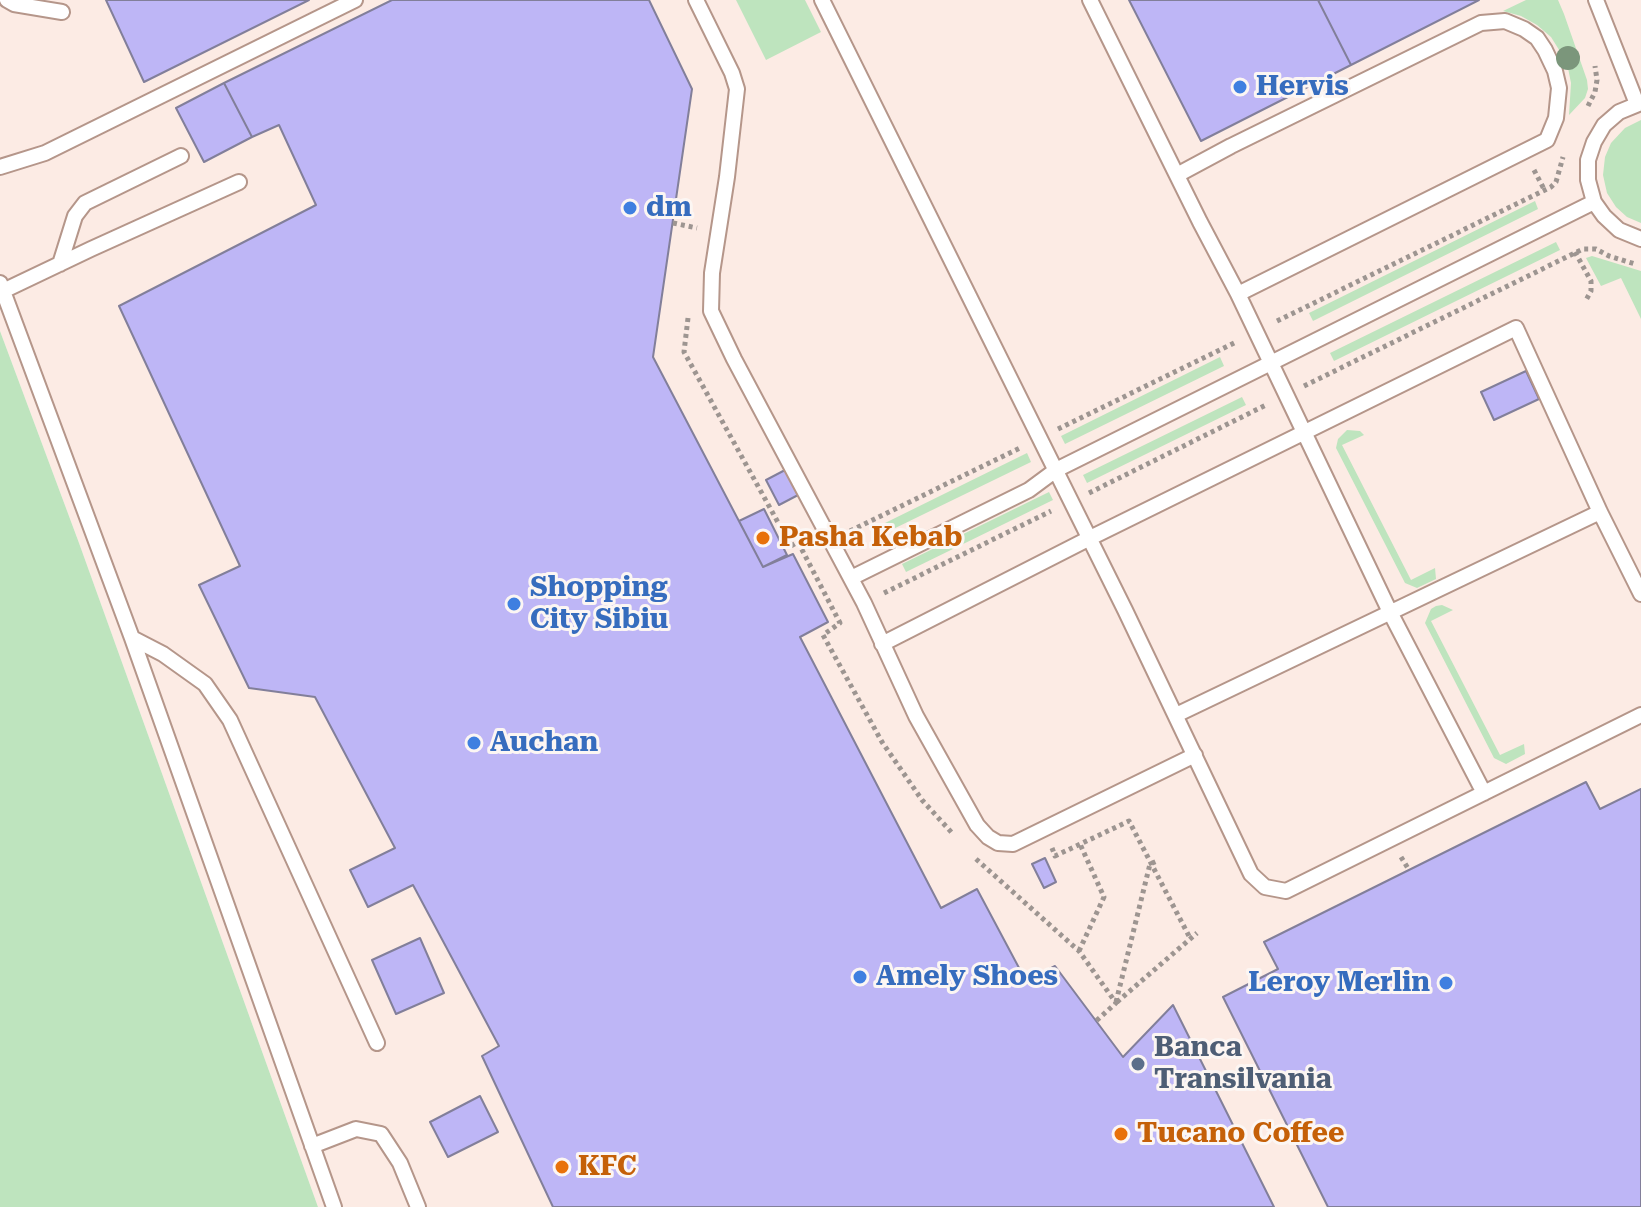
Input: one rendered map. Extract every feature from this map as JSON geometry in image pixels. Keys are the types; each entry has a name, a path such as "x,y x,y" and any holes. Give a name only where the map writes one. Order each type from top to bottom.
{"lane":[{"path":"7,0 14,4 62,12"},
{"path":"0,167 45,153 355,0"},
{"path":"696,0 737,89 712,273 711,311 864,603 916,716 977,825 998,843 1013,844 1195,755"},
{"path":"822,0 1125,610 1251,874 1265,887 1286,891 1641,715"},
{"path":"1090,0 1238,294 1390,612 1484,793"},
{"path":"1596,0 1639,104 1619,112 1604,125 1588,160 1588,180 1594,202 1604,216 1619,230 1641,239"},
{"path":"1177,175 1481,23 1505,21 1524,29 1537,38 1545,50 1559,88 1556,118 1547,140 1238,294"},
{"path":"60,264 75,216 85,203 181,156"},
{"path":"239,182 60,264 1,287 132,638 334,1207"},
{"path":"851,578 1029,490 1056,470 1594,202"},
{"path":"882,644 1516,328 1641,594"},
{"path":"1176,715 1600,512"},
{"path":"132,638 163,654 205,684 230,720 377,1043"},
{"path":"312,1146 356,1129 381,1134 400,1163 418,1207"}],"path":[{"path":"864,603 1575,252 1596,249 1627,263 1641,265"},
{"path":"1575,252 1591,281 1591,291 1585,302"},
{"path":"810,587 819,582"},
{"path":"1042,829 1055,856 1129,821 1154,862 1190,938"},
{"path":"1079,951 1104,897 1080,844"},
{"path":"1154,862 1116,1003 1197,933"}],"shaded area":[{"path":"0,0 1641,0 1641,1207 318,1207 0,331"}],"green space":[{"path":"736,0 805,0 821,32 766,60"},
{"path":"1526,0 1558,0 1564,14 1588,89 1585,98 1569,115 1571,83 1568,68 1551,37 1521,16 1503,11"},
{"path":"1641,120 1641,223 1627,217 1616,207 1607,193 1603,175 1605,157 1611,143 1625,128"},
{"path":"1535,201 1538,209 1313,321 1309,313"},
{"path":"1556,242 1560,250 1334,361 1330,353"},
{"path":"1592,256 1641,271 1641,319 1621,278 1601,286 1586,258"},
{"path":"0,331 79,543 318,1207 0,1207"},
{"path":"1220,357 1224,366 1065,444 1061,436"},
{"path":"1242,397 1246,405 1087,483 1083,475"},
{"path":"1347,430 1360,431 1364,435 1342,445 1411,580 1435,568 1436,579 1417,588 1405,583 1336,448 1338,439"},
{"path":"1027,453 1031,462 887,532 883,524"},
{"path":"1049,492 1053,500 906,572 902,564"},
{"path":"1442,605 1453,610 1431,621 1500,755 1524,744 1525,754 1506,764 1494,758 1425,623 1431,609"}],"building":[{"path":"106,0 309,0 144,82"},
{"name":"Shopping City Sibiu","path":"392,0 649,0 692,89 653,357 763,567 793,554 828,622 800,637 941,908 977,889 1026,981 1055,966 1123,1057 1173,1005 1274,1207 553,1207 482,1056 499,1046 413,885 368,907 350,870 395,848 315,697 249,688 199,585 240,566 119,306 316,205 279,125 252,137 224,83"},
{"name":"Hervis","path":"1129,0 1318,0 1351,65 1201,141"},
{"path":"1318,0 1479,0 1351,65"},
{"path":"224,83 252,137 204,162 176,108"},
{"path":"1526,371 1539,399 1494,420 1481,392"},
{"path":"787,469 800,494 779,505 766,480"},
{"name":"Pasha Kebab","path":"764,509 787,555 763,567 739,521"},
{"name":"Leroy Merlin","path":"1586,782 1600,809 1641,789 1641,1207 1328,1207 1223,997 1278,969 1264,942"},
{"path":"1045,858 1056,882 1044,888 1032,864"},
{"path":"420,938 444,993 396,1014 372,960"},
{"path":"480,1096 498,1132 448,1157 430,1122"}],"place":[{"name":"Hervis","path":"1240,87"},
{"name":"dm","path":"630,208"},
{"name":"Pasha Kebab","path":"763,538"},
{"name":"Shopping City Sibiu","path":"514,604"},
{"name":"Auchan","path":"474,743"},
{"name":"Amely Shoes","path":"860,977"},
{"name":"Leroy Merlin","path":"1446,983"},
{"name":"Banca Transilvania","path":"1138,1064"},
{"name":"Tucano Coffee","path":"1121,1134"},
{"name":"KFC","path":"562,1167"}]}
